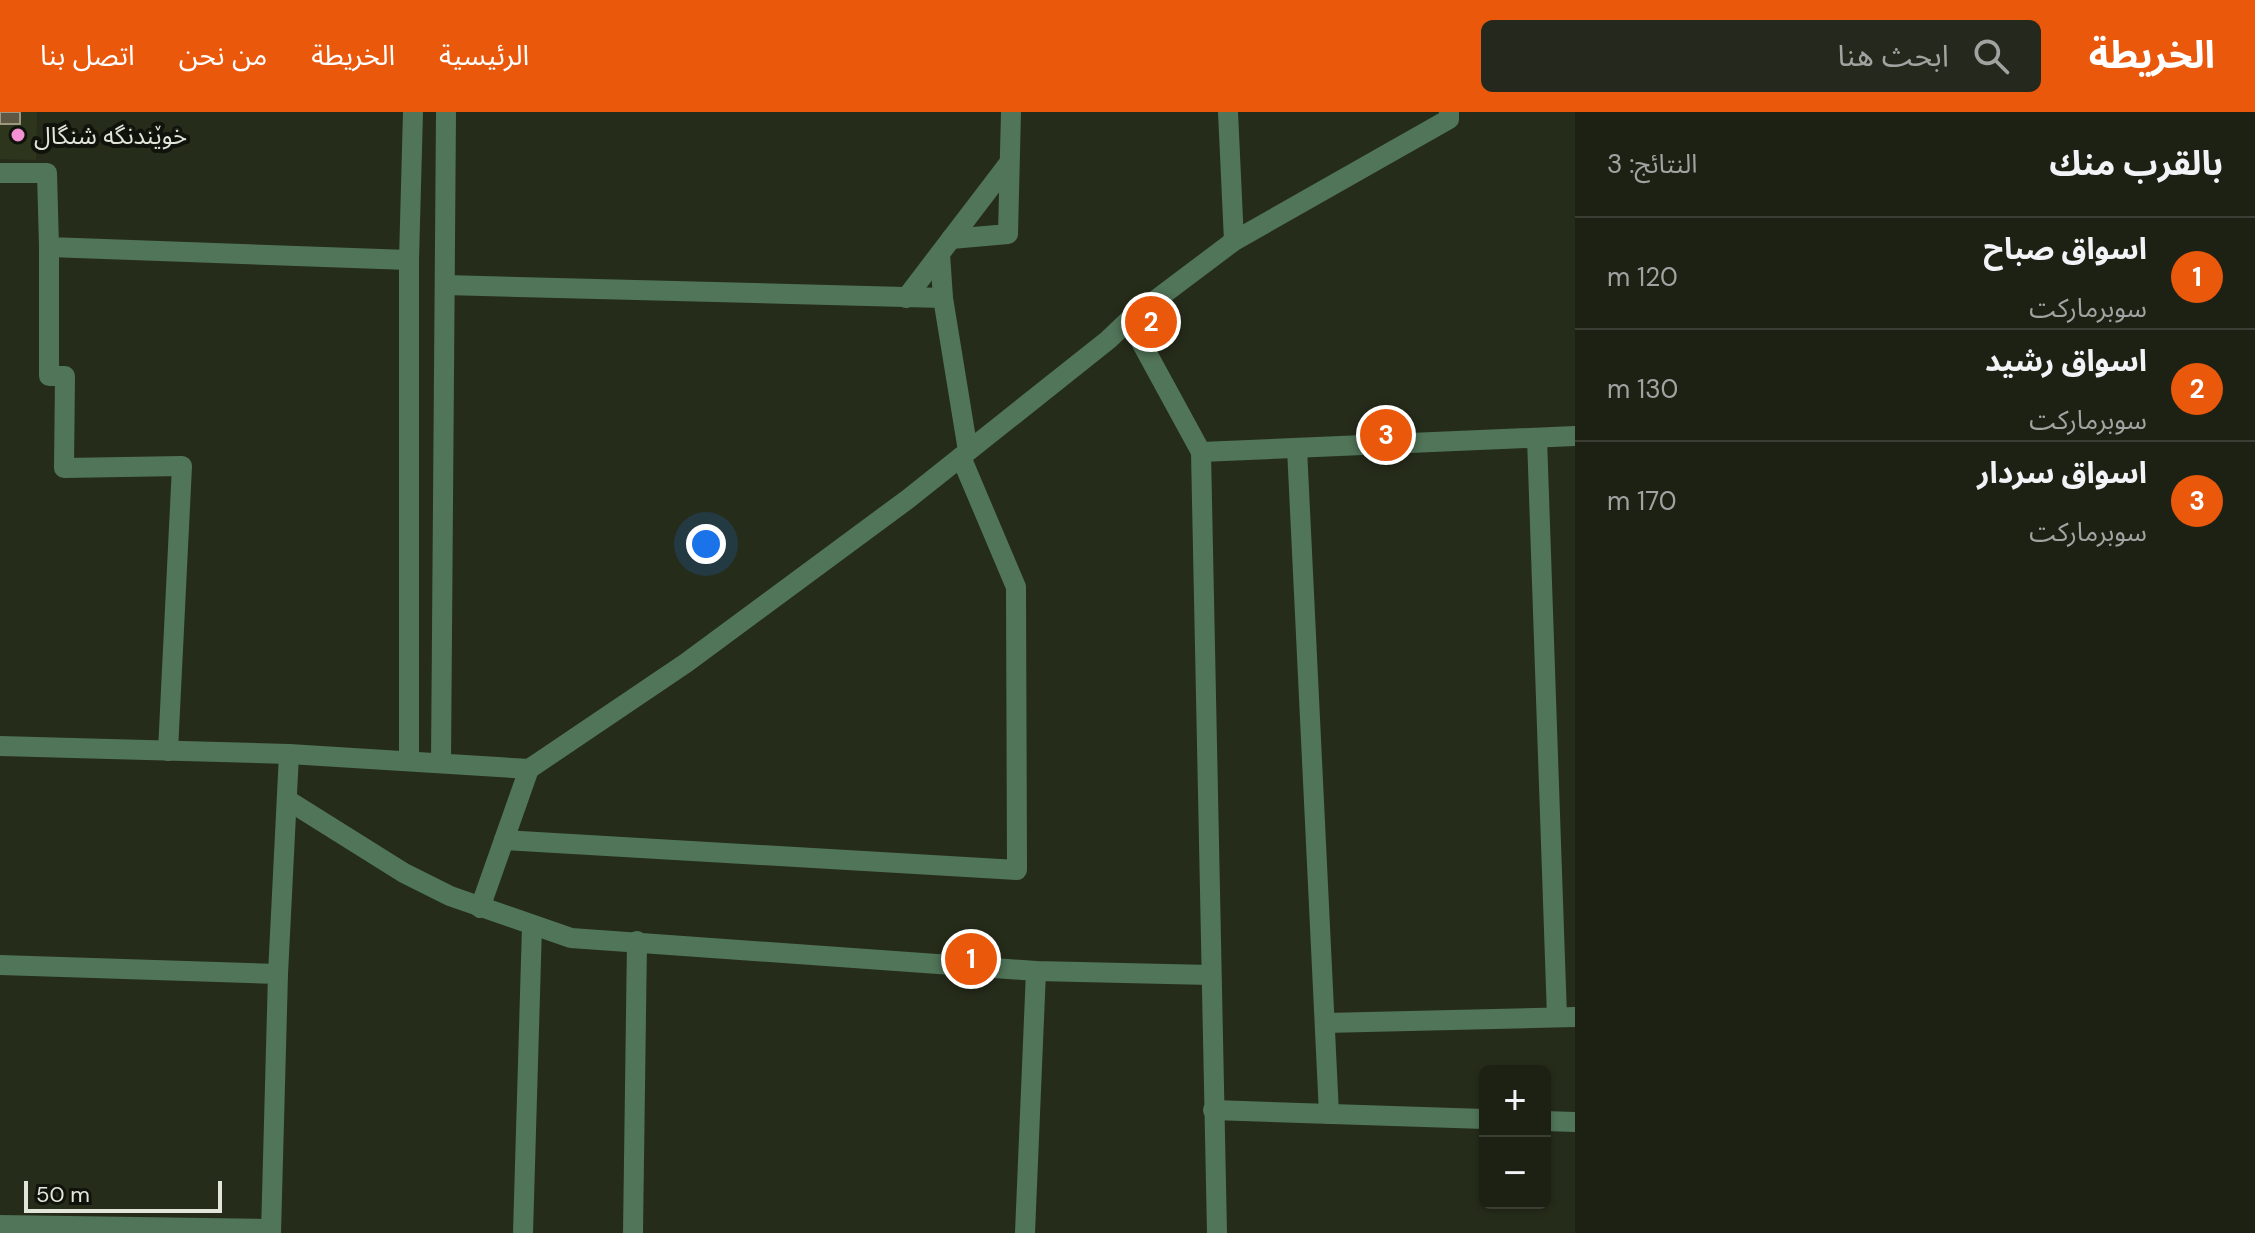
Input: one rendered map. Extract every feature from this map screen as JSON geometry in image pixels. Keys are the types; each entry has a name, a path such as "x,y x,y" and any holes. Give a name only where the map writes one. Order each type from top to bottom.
{"street":[{"path":"409,761 409,260 413,112"},
{"path":"441,763 446,112"},
{"path":"946,247 1008,234 1011,112"},
{"path":"1228,112 1234,241"},
{"path":"480,908 529,769 686,663 965,454 1129,320 1234,241 1449,119 1449,112"},
{"path":"906,298 1009,163"},
{"path":"0,173 47,173 49,376 65,376 64,468 182,466 168,751"},
{"path":"49,247 409,260"},
{"path":"504,840 1017,870 1016,587 965,454 943,298 946,247"},
{"path":"445,285 943,298"},
{"path":"1129,320 1201,452 1217,1233"},
{"path":"1201,452 1575,436"},
{"path":"1325,1023 1566,1017 1537,438"},
{"path":"1297,448 1329,1114"},
{"path":"0,746 289,754 529,769"},
{"path":"0,1225 271,1231 278,974 289,754"},
{"path":"289,801 404,873 480,908 571,938 1036,971 1211,975"},
{"path":"523,1233 532,926"},
{"path":"633,1233 637,941"},
{"path":"0,965 278,974"},
{"path":"1025,1233 1036,971"},
{"path":"1213,1110 1479,1119"},
{"path":"1551,1121 1575,1122"}],"shaded area":[{"name":"خوێندنگە شنگال","path":"0,112 37,112 36,160 0,159"}],"building":[{"path":"0,112 20,112 20,124 0,124"}],"place":[{"name":"خوێندنگە شنگال","path":"18,135"},
{"name":"اسواق رشيد","path":"1151,322"},
{"name":"اسواق سردار","path":"1386,435"},
{"name":"اسواق صباح","path":"971,959"}]}
